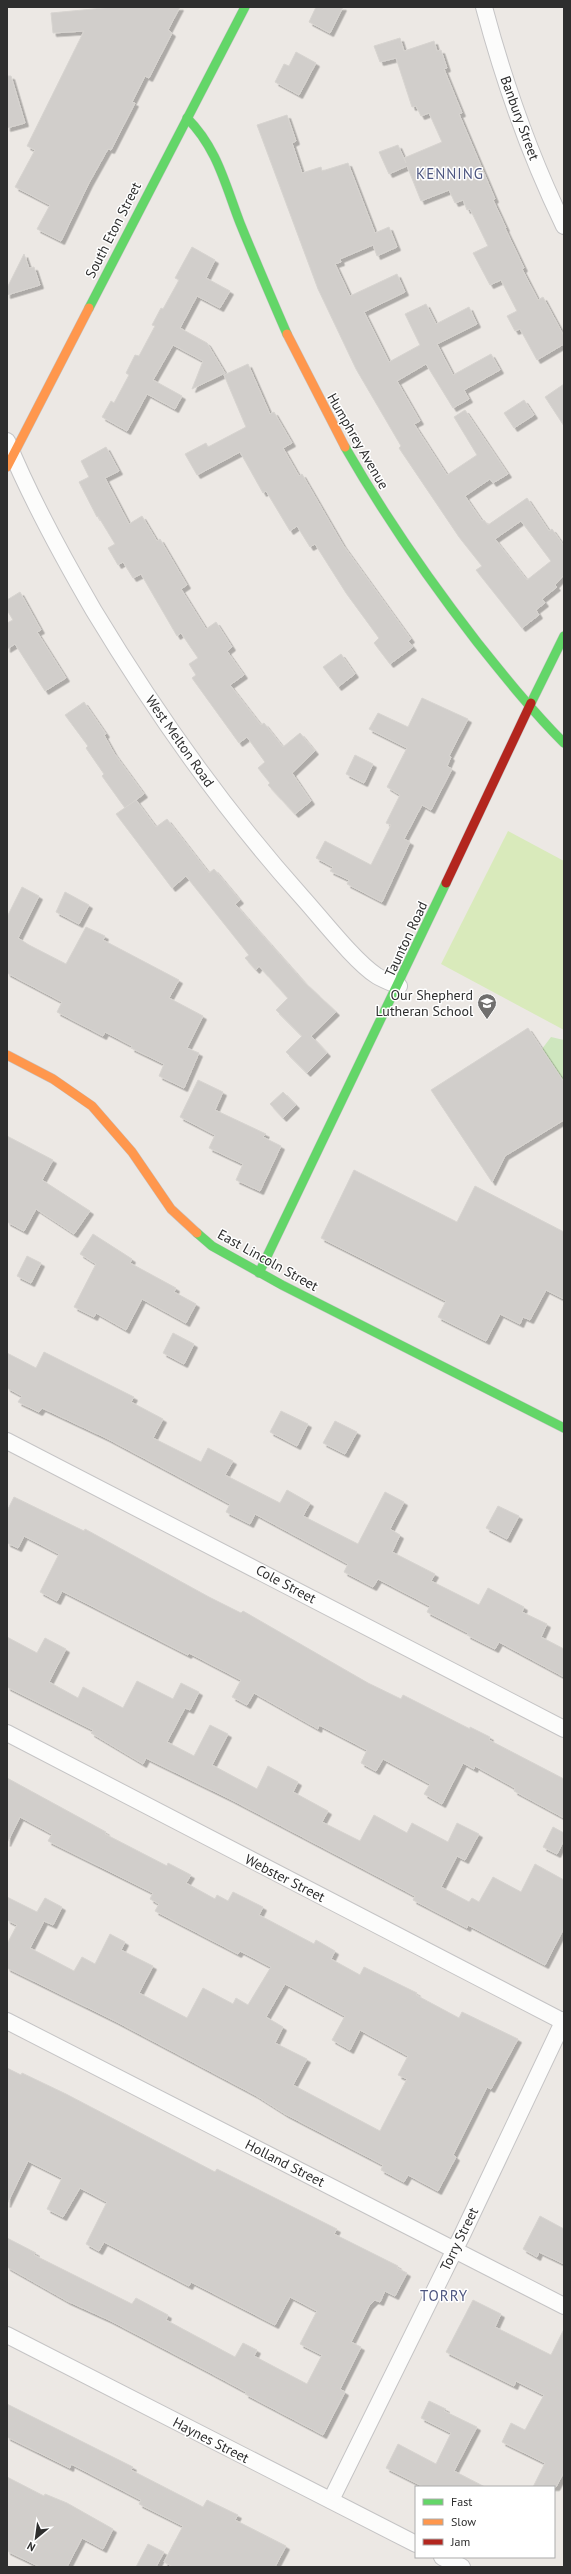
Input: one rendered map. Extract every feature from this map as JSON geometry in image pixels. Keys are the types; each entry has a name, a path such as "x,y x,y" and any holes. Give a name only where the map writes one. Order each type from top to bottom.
{"street":[{"name":"South Eton Street","path":"9,454 188,118 245,7"},
{"name":"Banbury Street","path":"484,7 512,100 531,152 564,226"},
{"name":"Humphrey Avenue","path":"188,118 202,133 214,153 262,282 311,387 345,450 410,554 468,630 530,706 564,743"},
{"name":"West Melton Road","path":"9,454 75,578 115,645 161,716 205,778 285,878 330,928 376,976 399,986"},
{"name":"Taunton Road","path":"259,1273 399,986 553,654 564,636"},
{"name":"East Lincoln Street","path":"7,1055 53,1079 92,1106 114,1128 171,1209 212,1246 259,1273 564,1428"},
{"name":"Cole Street","path":"7,1441 564,1729"},
{"name":"Webster Street","path":"7,1733 564,2021"},
{"name":"Holland Street","path":"7,2021 564,2306"},
{"name":"Torry Street","path":"331,2500 455,2250 564,2021"},
{"name":"Haynes Street","path":"7,2335 415,2543"},
{"path":"444,2558 462,2567"}],"green space":[{"path":"508,831 564,861 564,1030 441,964"},
{"path":"551,1037 564,1040 564,1082 542,1049"}],"building":[{"path":"114,7 180,7 168,30 172,33 149,78 145,76 132,102 135,103 111,150 108,149 89,183 61,241 37,229 50,205 15,187 35,150 27,146 84,31 53,33 51,13"},
{"path":"316,7 343,7 330,33 309,22"},
{"path":"400,38 404,51 434,41 437,51 441,50 447,68 444,69 462,113 459,114 495,199 493,200 524,268 522,269 538,300 543,297 564,336 564,344 537,360 520,329 515,331 507,316 517,311 501,280 490,285 473,253 488,246 470,209 467,210 463,200 455,203 449,190 421,201 407,166 389,174 379,152 398,145 406,163 404,158 442,142 429,113 421,116 416,106 412,107 396,58 380,62 374,46"},
{"path":"296,52 316,63 299,95 275,82 284,64 289,66"},
{"path":"7,76 11,76 25,123 7,128"},
{"path":"287,115 296,141 292,143 302,173 321,167 322,171 348,163 375,233 389,227 397,247 377,256 373,245 340,259 341,262 335,264 350,296 397,274 405,292 364,312 389,362 420,345 405,314 426,304 436,324 469,307 477,324 437,344 453,375 491,354 500,370 464,390 469,399 453,408 426,364 397,381 420,421 414,424 447,475 477,455 454,417 465,410 508,474 493,483 490,479 465,496 482,521 484,520 488,525 527,498 549,531 552,529 564,546 564,577 563,576 555,585 557,587 542,599 545,603 536,610 539,615 522,628 476,570 482,566 459,537 399,448 401,446 356,369 318,289 257,125","holes":["521,521 551,561 527,580 495,539"]},
{"path":"192,247 215,260 206,278 230,291 220,308 197,296 180,328 207,343 225,373 192,389 203,361 173,345 153,380 182,396 175,409 147,394 127,431 102,417 111,401 114,403 129,375 126,373 135,355 139,356 155,326 152,325 161,308 163,309 179,280 175,278"},
{"path":"24,254 29,268 34,267 40,285 7,295 7,288"},
{"path":"248,364 270,414 274,412 292,443 283,448 299,476 302,474 343,545 411,639 408,641 413,647 390,664 374,643 379,638 346,593 315,544 310,547 297,526 290,531 266,491 263,493 240,452 197,475 185,454 206,443 208,447 246,427 224,375"},
{"path":"564,384 564,426 545,397"},
{"path":"524,400 534,415 514,428 504,413"},
{"path":"106,447 119,471 105,478 129,524 142,516 157,541 160,539 187,585 181,589 206,629 216,622 232,647 227,651 244,675 230,685 261,725 264,723 283,747 300,733 315,751 292,773 311,801 295,814 268,785 270,783 258,768 265,762 247,737 239,743 192,678 196,675 189,664 198,658 181,633 177,636 141,574 133,578 123,562 118,565 108,548 115,544 98,516 97,517 79,482 89,477 81,461"},
{"path":"20,592 41,630 37,632 66,678 45,691 15,644 7,649 7,623 13,620 7,610 7,600"},
{"path":"341,654 355,674 338,687 323,667"},
{"path":"422,698 468,719 449,756 451,757 447,766 452,769 431,810 422,805 404,839 410,842 382,902 347,884 349,880 330,871 333,867 316,858 325,841 371,865 391,825 386,823 400,795 387,787 407,748 369,729 378,713 408,727"},
{"path":"84,702 106,734 104,735 114,753 144,794 125,808 102,776 104,774 86,748 88,746 65,715"},
{"path":"355,755 373,764 364,783 346,774"},
{"path":"136,800 156,827 167,819 209,873 214,869 240,900 235,904 255,927 304,982 336,1012 311,1036 327,1053 307,1073 286,1052 302,1036 276,1010 288,998 259,966 256,970 245,958 249,955 186,876 172,888 116,814"},
{"path":"22,887 39,896 18,938 29,945 66,964 86,927 105,936 103,940 179,980 169,998 203,1016 187,1048 199,1053 184,1088 159,1076 164,1064 131,1048 132,1046 105,1032 103,1036 57,1012 62,1002 7,973 7,917"},
{"path":"65,892 89,905 79,924 56,912"},
{"path":"528,1028 564,1082 564,1120 505,1156 492,1182 431,1090"},
{"path":"198,1080 223,1092 215,1110 266,1134 263,1137 281,1146 260,1191 236,1180 243,1164 209,1148 215,1135 180,1117"},
{"path":"283,1092 296,1105 283,1118 270,1104"},
{"path":"7,1136 53,1160 42,1180 90,1211 74,1234 36,1209 24,1231 7,1222"},
{"path":"354,1170 457,1222 475,1186 564,1232 564,1299 546,1290 530,1320 523,1317 520,1324 500,1314 486,1341 438,1317 446,1301 321,1238"},
{"path":"93,1234 132,1259 130,1263 176,1288 174,1292 196,1304 186,1323 142,1299 126,1330 96,1313 94,1317 74,1307 96,1264 80,1254"},
{"path":"27,1256 41,1263 31,1283 17,1276"},
{"path":"173,1333 194,1344 184,1364 163,1353"},
{"path":"44,1352 134,1397 131,1402 163,1419 153,1438 201,1462 208,1448 233,1461 225,1475 280,1503 287,1490 310,1503 303,1516 358,1544 385,1492 404,1502 390,1529 400,1535 392,1552 435,1574 431,1581 479,1605 488,1588 524,1607 522,1612 547,1624 541,1637 564,1649 564,1677 499,1642 495,1649 467,1635 468,1633 427,1612 430,1606 378,1579 373,1587 344,1572 348,1564 255,1514 250,1524 226,1512 230,1504 106,1438 42,1408 39,1412 18,1402 22,1396 7,1388 7,1353 36,1368"},
{"path":"281,1411 308,1424 297,1446 270,1432"},
{"path":"335,1421 357,1432 345,1454 323,1443"},
{"path":"14,1497 84,1531 85,1529 209,1597 241,1613 243,1611 368,1683 401,1699 403,1695 470,1729 470,1727 490,1737 489,1740 564,1779 564,1818 514,1791 515,1788 475,1766 474,1769 463,1763 442,1804 424,1794 430,1784 383,1759 376,1771 361,1763 367,1750 319,1725 318,1729 254,1693 247,1705 232,1697 241,1680 189,1653 188,1655 62,1591 57,1601 40,1592 59,1554 24,1536 18,1548 7,1543 7,1511"},
{"path":"498,1506 519,1516 507,1539 486,1528"},
{"path":"7,1637 37,1653 45,1638 66,1649 49,1682 78,1698 83,1687 123,1708 137,1681 173,1699 181,1683 199,1692 190,1710 185,1708 167,1742 194,1756 210,1725 228,1734 212,1765 257,1789 268,1766 298,1782 293,1792 328,1811 322,1822 360,1841 374,1815 407,1833 412,1823 448,1842 457,1823 479,1834 465,1860 457,1856 441,1887 469,1902 472,1898 479,1902 493,1877 521,1892 535,1864 564,1880 564,1928 545,1965 468,1925 467,1928 413,1900 415,1896 230,1799 146,1758 143,1764 91,1733 93,1730 7,1687"},
{"path":"7,1778 106,1832 105,1834 167,1866 168,1863 191,1875 186,1883 215,1899 217,1895 228,1901 233,1892 263,1907 259,1915 314,1944 316,1940 335,1951 331,1959 360,1975 364,1967 417,1993 416,1995 459,2018 462,2012 518,2039 491,2089 487,2087 453,2155 456,2157 438,2191 408,2175 404,2182 381,2170 383,2165 285,2114 255,2095 115,2021 7,1968 7,1944 17,1925 7,1920 7,1897 37,1912 45,1898 62,1907 53,1925 44,1921 30,1948 74,1971 82,1957 95,1964 110,1934 125,1942 121,1950 153,1966 139,1993 187,2018 203,1988 233,2004 236,1998 248,2005 271,1967 240,1951 238,1954 155,1911 159,1904 150,1899 153,1893 48,1841 52,1834 20,1817 7,1843","holes":["285,1984 345,2016 332,2040 350,2050 360,2030 408,2056 398,2075 407,2079 380,2131 293,2085 307,2059 275,2043 283,2027 266,2017"]},
{"path":"553,1827 564,1833 564,1840 557,1854 543,1847"},
{"path":"7,2068 21,2075 22,2073 66,2094 215,2172 217,2169 337,2229 334,2234 398,2266 397,2268 407,2273 395,2296 385,2291 380,2302 375,2300 369,2306 351,2342 361,2347 340,2389 345,2392 323,2435 245,2394 246,2392 205,2370 109,2320 67,2301 7,2267 7,2238 36,2253 34,2255 132,2304 136,2298 168,2315 166,2320 235,2357 243,2343 257,2350 254,2356 307,2384 322,2355 300,2344 317,2311 290,2297 275,2325 191,2282 189,2286 104,2242 99,2251 86,2244 107,2202 80,2188 63,2217 47,2209 62,2178 28,2161 7,2204"},
{"path":"540,2216 564,2229 564,2264 539,2252 537,2257 523,2249"},
{"path":"473,2300 501,2314 495,2327 551,2355 564,2329 564,2472 556,2487 534,2486 545,2463 502,2442 511,2423 525,2430 544,2395 516,2381 514,2386 446,2352"},
{"path":"429,2401 446,2409 444,2411 477,2427 454,2471 483,2486 422,2486 386,2468 398,2444 436,2464 451,2433 421,2418"},
{"path":"7,2404 133,2467 131,2470 203,2507 207,2500 238,2515 235,2520 286,2546 275,2567 173,2567 164,2562 183,2526 139,2504 141,2500 71,2464 70,2468 7,2437"},
{"path":"7,2477 44,2496 45,2494 67,2503 113,2529 103,2549 82,2538 67,2567 40,2567 7,2551"},
{"path":"148,2544 164,2552 156,2567 136,2567"}],"traffic: fast":[{"path":"89,308 245,7"},
{"path":"187,118 206,142 213,154 225,181 257,265 287,334"},
{"path":"345,447 391,522 442,595 477,642 509,681 541,719 564,743"},
{"path":"531,703 564,636"},
{"path":"259,1273 446,883"},
{"path":"197,1233 212,1246 282,1285 564,1428"}],"traffic: slow":[{"path":"7,467 89,308"},
{"path":"287,334 345,447"},
{"path":"7,1055 53,1079 92,1106 132,1152 171,1209 197,1233"}],"traffic: jam":[{"path":"446,883 531,703"}],"place":[{"name":"Our Shepherd Lutheran School","path":"487,1020"}],"district":[{"name":"KENNING","path":"450,173"},
{"name":"TORRY","path":"444,2295"}]}
